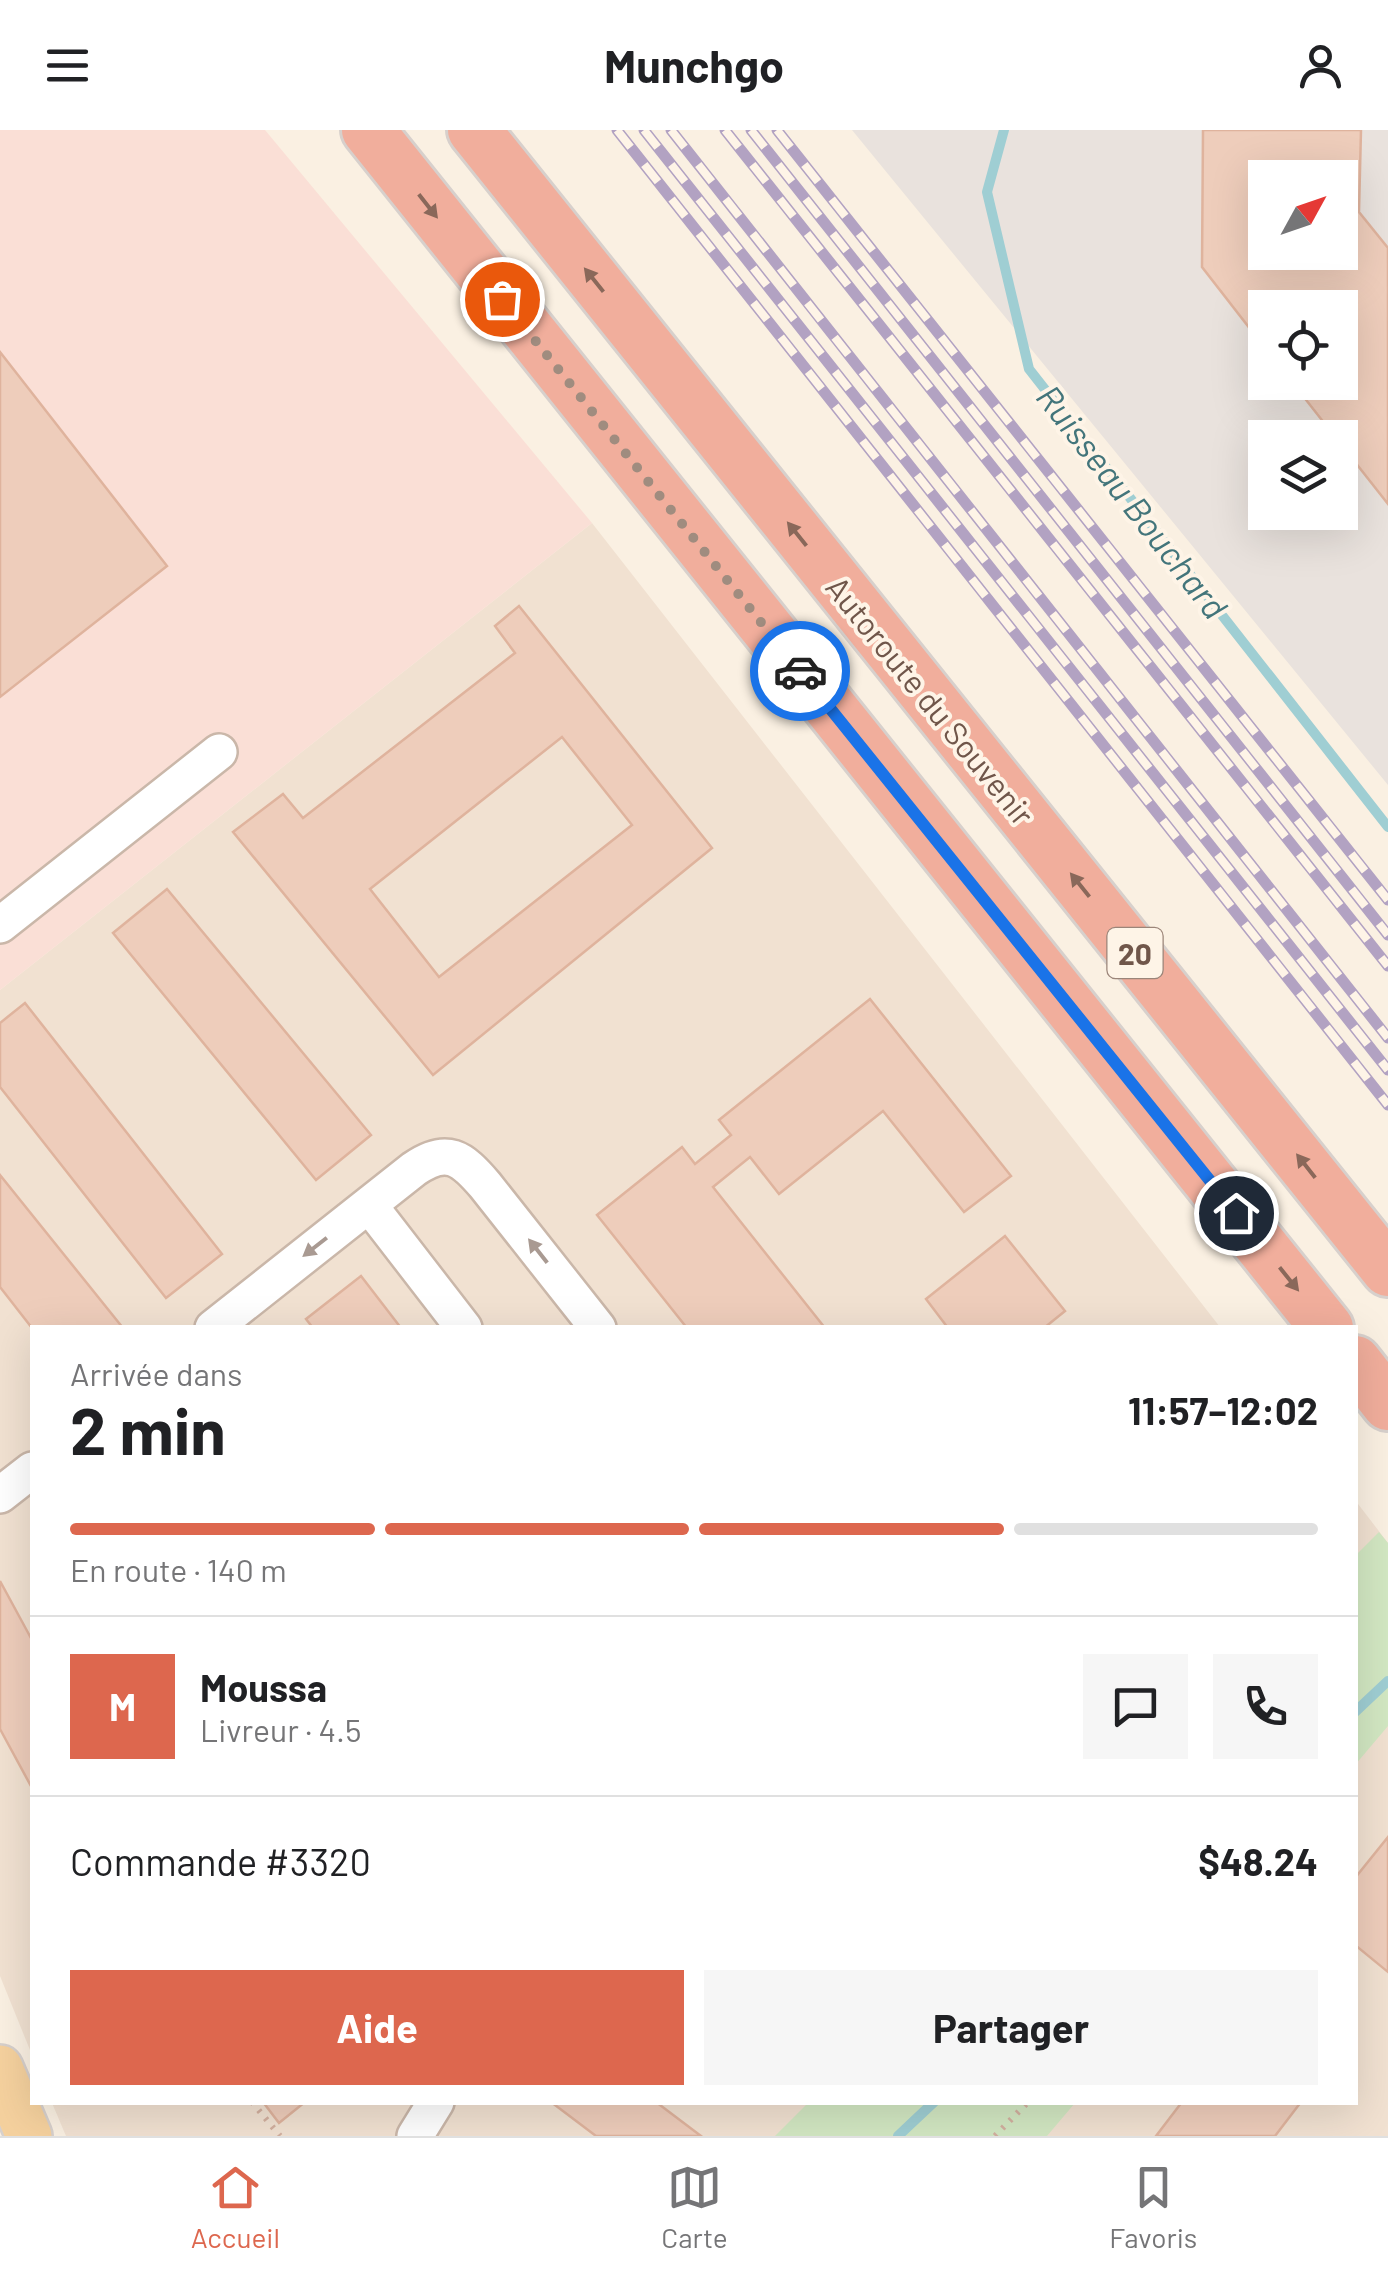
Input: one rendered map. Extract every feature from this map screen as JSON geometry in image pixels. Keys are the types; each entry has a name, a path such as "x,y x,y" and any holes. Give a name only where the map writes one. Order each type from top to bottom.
{"highway":[{"name":"20","path":"368,130 1326,1325"},
{"name":"Autoroute du Souvenir","path":"474,130 1388,1270"},
{"path":"1358,1366 1388,1404"}],"main road":[{"path":"0,2068 29,2136"}],"street":[{"path":"0,925 219,752"},
{"path":"217,1325 430,1159 452,1156 497,1199 596,1325"},
{"path":"369,1205 462,1325"},
{"path":"0,1495 30,1472"},
{"path":"414,2136 434,2105"}],"path":[{"path":"254,2105 280,2136"},
{"path":"995,2136 1025,2105"}],"shaded area":[{"path":"0,130 265,130 592,523 0,990"},
{"path":"852,130 1388,130 1388,785"},
{"path":"592,523 1218,1325 30,1325 30,2050 0,1976 0,990"},
{"path":"1358,1504 1388,1543 1388,2136 66,2136 53,2105 1358,2105"}],"green space":[{"path":"1379,1532 1388,1543 1388,1726 1358,1761 1358,1553"},
{"path":"806,2105 1073,2105 1047,2136 775,2136"}],"building":[{"path":"1203,130 1361,130 1359,212 1388,248 1388,504 1358,466 1358,420 1322,420 1306,400 1358,400 1358,290 1248,290 1248,326 1202,267"},
{"path":"0,352 167,566 0,697"},
{"path":"519,606 712,848 433,1075 233,832 283,794 303,818 515,653 495,626","holes":["562,737 632,825 439,977 370,889"]},
{"path":"167,889 371,1135 316,1180 113,933"},
{"path":"870,999 1011,1176 964,1212 883,1111 779,1194 750,1157 713,1187 823,1325 685,1325 597,1215 682,1147 695,1164 731,1135 719,1120"},
{"path":"25,1003 222,1254 166,1298 0,1087 0,1023"},
{"path":"0,1175 121,1325 30,1325 0,1287"},
{"path":"1005,1236 1065,1311 1048,1325 946,1325 926,1299"},
{"path":"361,1276 399,1325 311,1325 306,1319"},
{"path":"0,1581 30,1636 30,1784 0,1729"},
{"path":"1388,1837 1388,1972 1358,1947 1358,1874"},
{"path":"265,2105 301,2105 279,2123"},
{"path":"555,2105 660,2105 701,2136 596,2136"},
{"path":"1180,2105 1299,2105 1275,2136 1156,2136"}],"waterway":[{"name":"Ruisseau Bouchard","path":"1004,130 987,192 1029,369 1388,827"},
{"name":"Ruisseau Bouchard","path":"1358,1709 1388,1681"},
{"name":"Ruisseau Bouchard","path":"898,2136 931,2105"}],"railway":[{"path":"617,130 1388,1105"},
{"path":"644,130 1388,1070"},
{"path":"671,130 1388,1038"},
{"path":"725,130 1388,966"},
{"path":"751,130 1388,935"},
{"path":"777,130 1388,900"}],"way so far":[{"path":"502,299 800,671"}],"route":[{"path":"800,671 1236,1213"}]}
